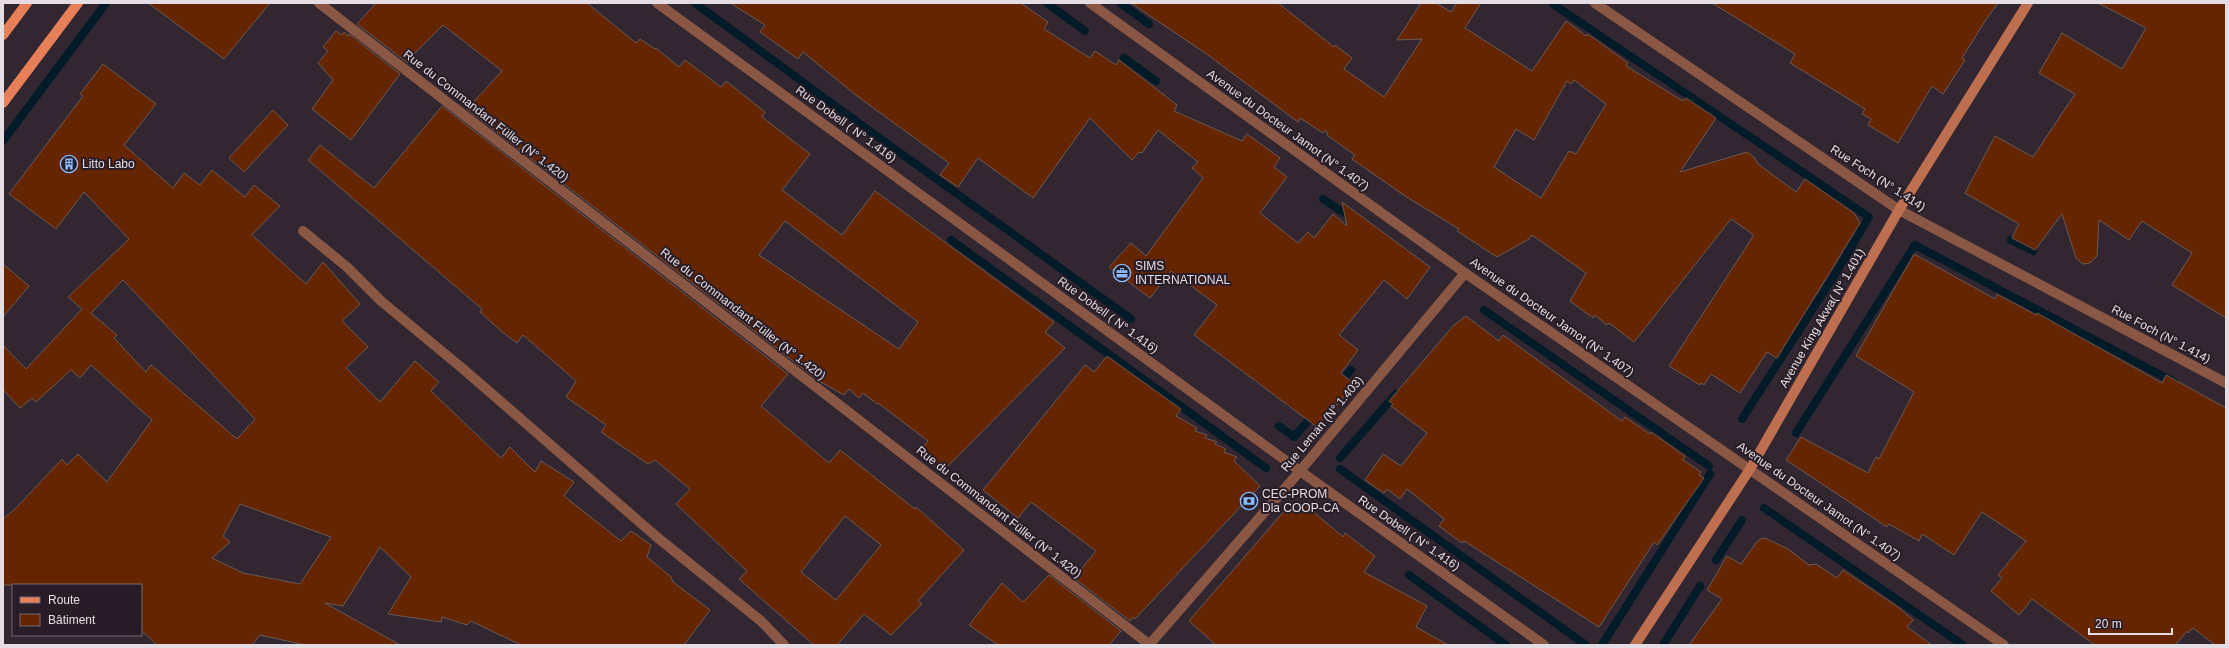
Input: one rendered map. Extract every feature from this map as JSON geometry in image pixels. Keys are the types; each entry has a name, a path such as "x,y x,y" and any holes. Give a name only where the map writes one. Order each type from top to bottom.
{"main road":[{"path":"3,35 27,3"},
{"path":"3,103 78,3"}],"street":[{"name":"Rue du Commandant Füller (N° 1.420)","path":"319,3 1149,645"},
{"name":"Rue Dobell ( N° 1.416)","path":"657,3 1300,471 1544,645"},
{"name":"Avenue du Docteur Jamot (N° 1.407)","path":"1090,3 1465,273 2004,645"},
{"name":"Rue Foch (N° 1.414)","path":"1595,3 1899,210 2226,383"},
{"name":"Avenue King Akwa( N° 1.401)","path":"1635,645 1750,469 1899,210 2028,3"},
{"path":"303,231 347,267 381,302 462,368 658,538 760,621 784,645"},
{"name":"Rue Leman (N° 1.403)","path":"1149,645 1300,471 1465,273"}],"building":[{"path":"148,3 270,3 224,59"},
{"path":"376,3 587,3 636,43 640,39 655,49 656,48 679,67 685,60 721,87 726,81 765,112 762,117 810,154 782,190 842,235 875,191 1054,322 1045,332 1065,348 941,473 919,451 928,441 863,393 859,398 849,389 844,395 819,381 467,109 502,71 443,25 413,55 408,63 357,24","holes":["785,221 918,322 899,349 759,255"]},
{"path":"730,3 1021,3 1048,22 1044,29 1090,58 1095,51 1116,65 1119,60 1177,105 1174,111 1242,141 1247,134 1280,158 1274,167 1287,177 1260,213 1298,243 1308,232 1314,238 1333,214 1347,226 1342,202 1430,267 1407,299 1384,280 1339,335 1358,350 1341,373 1354,384 1337,405 1335,404 1317,427 1194,335 1217,305 1171,271 1150,298 1109,267 1131,243 1146,256 1203,178 1192,168 1198,162 1158,130 1142,153 1139,152 1132,160 1090,118 1033,198 978,158 958,187 940,175 949,163 857,96 803,52 798,59 760,32 765,25"},
{"path":"1131,3 1278,3 1334,47 1335,45 1352,58 1344,69 1384,97 1422,39 1397,40 1421,3 1436,3 1451,12 1457,3 1481,3 1465,28 1532,71 1566,21 1586,36 1588,34 1628,63 1626,66 1683,101 1686,98 1716,118 1680,172 1747,152 1754,157 1758,164 1796,192 1805,179 1854,213 1860,223 1777,358 1767,352 1740,393 1711,374 1704,385 1701,383 1700,385 1669,366 1754,235 1731,219 1634,342 1609,323 1607,325 1595,315 1593,318 1570,301 1586,273 1532,235 1529,239 1497,257 1457,231 1459,229 1405,196 1352,159 1355,155 1328,136 1326,130 1323,133 1300,118 1298,122 1208,55","holes":["1574,80 1606,104 1576,154 1569,151 1541,198 1494,167 1516,129 1534,140 1567,81 1571,84"]},
{"path":"1712,3 1998,3 1962,58 1965,60 1943,94 1932,86 1898,143 1868,125 1871,119 1862,114 1865,109 1790,63 1795,54"},
{"path":"2098,3 2226,3 2226,318 2172,285 2192,253 2142,221 2129,240 2099,220 2097,256 2090,263 2083,264 2076,258 2062,214 2035,250 2012,238 2019,224 1965,193 1995,136 2033,157 2075,94 2039,73 2062,33 2122,69 2146,28"},
{"path":"336,31 342,35 344,32 348,36 349,34 400,74 351,140 312,109 333,80 318,63 328,51 323,47"},
{"path":"103,64 156,104 124,145 173,188 184,173 200,185 212,170 245,197 254,185 280,206 252,235 306,284 323,262 360,304 342,321 368,347 346,368 380,402 415,361 439,382 431,391 501,458 510,447 535,472 541,461 574,482 564,496 621,541 631,531 651,545 647,557 671,577 673,582 710,610 684,645 521,645 471,621 467,625 442,617 441,622 388,614 411,577 380,547 343,606 325,603 400,645 305,645 260,635 252,645 157,645 142,631 142,584 3,585 3,519 17,507 62,459 67,465 78,454 107,482 152,420 91,365 80,378 71,370 36,402 32,398 20,408 3,390 3,345 26,369 82,309 68,297 129,239 84,192 56,229 9,194 83,96 80,94","holes":["123,280 255,419 237,439 151,365 146,372 114,338 117,335 91,313","240,504 331,537 300,584 243,573 212,558 230,542 223,536"]},
{"path":"442,106 788,374 761,406 829,463 840,450 915,509 916,507 964,550 918,601 922,604 891,635 864,614 837,645 814,645 739,579 747,571 676,504 690,489 655,460 648,464 601,432 606,425 566,397 576,381 523,335 517,343 501,331 480,312 482,309 308,160 320,145 374,188","holes":["845,516 881,545 836,600 801,572"]},
{"path":"273,110 288,125 244,172 229,158"},
{"path":"1914,254 1995,299 1997,294 2036,315 2037,313 2162,383 2166,375 2226,408 2226,645 2215,645 2193,628 2188,633 2187,631 2175,645 2095,645 2032,599 2019,615 1991,591 2002,578 1998,575 2026,541 1982,512 1954,555 1922,534 1919,541 1889,524 1887,527 1786,460 1801,437 1868,473 1876,457 1879,459 1914,392 1856,356"},
{"path":"3,264 29,286 3,317"},
{"path":"1466,316 1499,341 1503,335 1622,421 1625,417 1650,434 1651,432 1685,456 1683,460 1701,472 1699,475 1704,478 1657,545 1654,542 1599,627 1464,541 1462,543 1439,526 1444,519 1407,489 1400,499 1387,489 1384,493 1365,480 1383,454 1401,466 1427,433 1391,406 1393,404 1389,401 1454,325"},
{"path":"1107,356 1181,409 1176,416 1197,428 1195,431 1207,435 1205,438 1217,442 1215,444 1226,449 1224,452 1237,457 1234,461 1260,486 1135,619 1133,617 1130,621 1074,578 1096,551 1031,502 1018,518 983,490 1085,365 1094,372"},
{"path":"1303,503 1343,537 1345,533 1375,556 1364,572 1427,606 1416,627 1448,645 1216,645 1189,621 1285,510 1288,512 1291,508 1296,512"},
{"path":"1765,538 1788,549 1809,565 1816,564 1837,578 1843,570 1898,607 1913,620 1907,627 1932,645 1689,645 1722,599 1707,590 1727,556 1741,564 1756,543 1760,539"},
{"path":"1049,575 1121,631 1109,645 998,645 969,625 1002,583 1023,602"}],"waterway":[{"path":"3,141 106,3"},
{"path":"695,3 1131,319"},
{"path":"1047,3 1085,31"},
{"path":"1120,3 1149,24"},
{"path":"1553,4 1869,217 1834,276 1742,419"},
{"path":"1124,58 1156,81"},
{"path":"1323,199 1352,218"},
{"path":"951,240 1266,468"},
{"path":"2011,240 2033,251"},
{"path":"1796,433 1915,245 2174,382"},
{"path":"1484,310 1709,466"},
{"path":"1338,385 1351,370"},
{"path":"1340,458 1396,394"},
{"path":"1279,426 1294,437 1315,413"},
{"path":"1340,469 1586,645"},
{"path":"1602,645 1710,474"},
{"path":"1764,508 1963,645"},
{"path":"1716,560 1742,520"},
{"path":"1409,575 1506,645"},
{"path":"1663,645 1700,586"}],"place":[{"name":"Litto Labo","path":"69,164"},
{"name":"SIMS INTERNATIONAL","path":"1122,273"},
{"name":"CEC-PROM Dla COOP-CA","path":"1249,501"}]}
